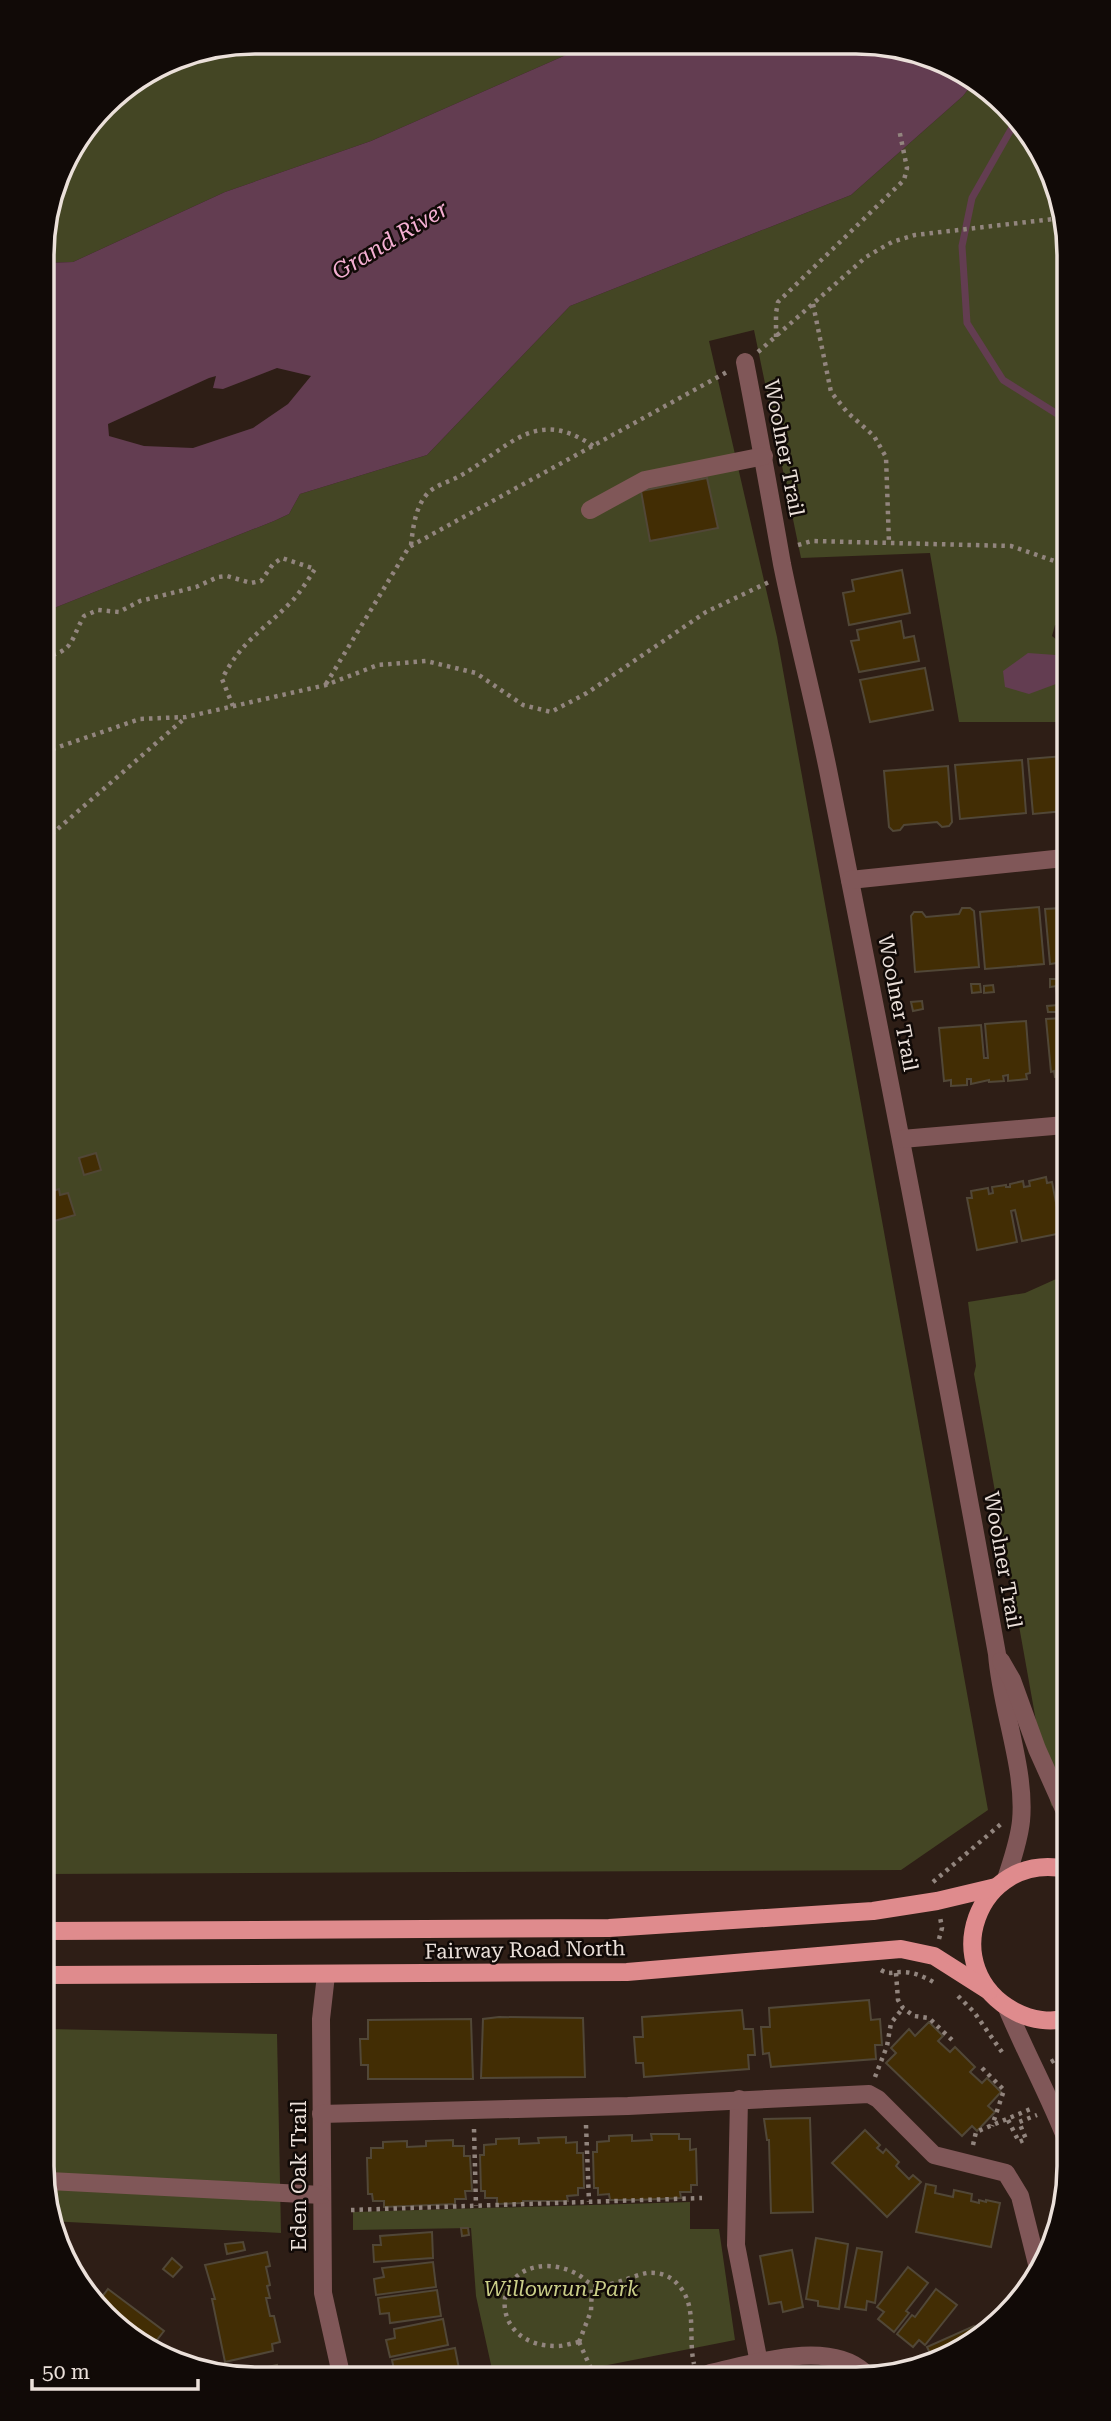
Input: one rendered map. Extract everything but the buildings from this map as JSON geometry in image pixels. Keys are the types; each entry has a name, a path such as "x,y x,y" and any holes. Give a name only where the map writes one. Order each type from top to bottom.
{"main road":[{"name":"Fairway Road North","path":"54,1931 609,1928 873,1911 937,1901 1001,1883 1034,1868 1056,1867"},
{"path":"1001,1883 979,1911 972,1940 976,1970 989,1991 1007,2008 1022,2016 1040,2020 1056,2019"},
{"name":"Fairway Road North","path":"54,1975 627,1972 901,1949 934,1955 989,1991"}],"street":[{"name":"Woolner Trail","path":"745,362 783,565 827,766 902,1139 1022,1796 1021,1822 1001,1883"},
{"path":"590,510 645,480 764,456"},
{"path":"850,880 1057,859"},
{"path":"902,1139 1057,1126"},
{"name":"Woolner Trail","path":"997,1654 1012,1680 1037,1749 1056,1792"},
{"name":"Eden Oak Trail","path":"326,1975 321,2019 323,2293 339,2367"},
{"path":"1007,2008 1056,2112"},
{"path":"321,2115 628,2106 869,2094 878,2099 934,2155 1006,2172 1020,2196 1035,2256"},
{"path":"739,2099 736,2245 759,2363"},
{"path":"55,2181 322,2195"},
{"path":"739,2367 801,2355 829,2356 858,2367"}],"path":[{"path":"776,338 778,303 904,180 907,168 899,129"},
{"path":"411,546 745,362 879,248 915,235 1053,219"},
{"path":"813,304 831,392 847,412 874,436 886,457 889,543"},
{"path":"326,685 411,546 419,506 429,492 536,429 558,429 577,435 593,446"},
{"path":"55,748 140,719 186,718 326,685 378,665 426,661 476,673 523,705 551,712 587,693 706,612 771,581 798,545 812,541 1011,546 1057,562"},
{"path":"55,655 68,649 84,616 98,610 119,612 140,601 196,587 218,577 227,576 251,583 261,581 273,564 282,558 314,569 290,604 259,629 233,657 222,680 233,706"},
{"path":"55,832 186,718"},
{"path":"932,1882 1006,1819"},
{"path":"938,1942 942,1928 940,1916"},
{"path":"896,1973 898,2000 903,2008 914,2016 929,2018 951,2040"},
{"path":"888,1974 919,1975 945,1988"},
{"path":"955,1993 974,2012 1005,2055"},
{"path":"869,2094 887,2046 891,2023 903,2008"},
{"path":"1044,2065 1056,2059"},
{"path":"982,2068 1004,2090 991,2126"},
{"path":"971,2152 976,2132 1034,2108"},
{"path":"1008,2120 1019,2141 1026,2139 1019,2122 1037,2115"},
{"path":"586,2121 589,2202"},
{"path":"474,2125 476,2206"},
{"path":"351,2210 702,2198"},
{"path":"579,2342 557,2346 531,2342 513,2330 504,2315 504,2300 512,2282 526,2270 545,2266 564,2268 592,2285 611,2284 656,2272 670,2277 682,2288 689,2301 691,2352 695,2367"},
{"path":"590,2367 579,2342 592,2311 592,2285"}],"green space":[{"path":"255,54 568,54 371,141 225,192 73,262 55,263 55,242 61,203 75,166 88,143 123,104 166,75 203,61"},
{"path":"968,89 998,113 1015,133 1041,178 1055,229 1057,625 1052,636 1057,640 1057,722 959,722 930,553 801,558 754,330 709,341 777,637 988,1810 901,1870 54,1874 55,608 274,521 289,514 300,494 427,455 570,306 851,195"},
{"path":"1056,1279 1056,1810 1051,1805 974,1374 976,1366 968,1302 1025,1293"},
{"path":"54,2029 277,2034 281,2233 62,2222 54,2166"},
{"name":"Willowrun Park","path":"690,2202 690,2229 719,2229 735,2340 598,2367 491,2367 476,2296 471,2228 353,2230 353,2212"}],"water":[{"name":"Grand River","path":"568,54 869,55 908,61 957,81 968,89 851,195 570,306 427,455 300,494 289,514 274,521 55,608 55,263 73,262 225,192 371,141","holes":["277,368 311,376 288,404 253,428 193,448 144,446 109,436 108,424 216,376 213,388 223,389"]},
{"path":"1028,653 1057,657 1056,684 1029,694 1005,687 1003,671"}],"waterway":[{"path":"1011,129 972,198 962,246 967,323 1003,380 1057,414"}]}
